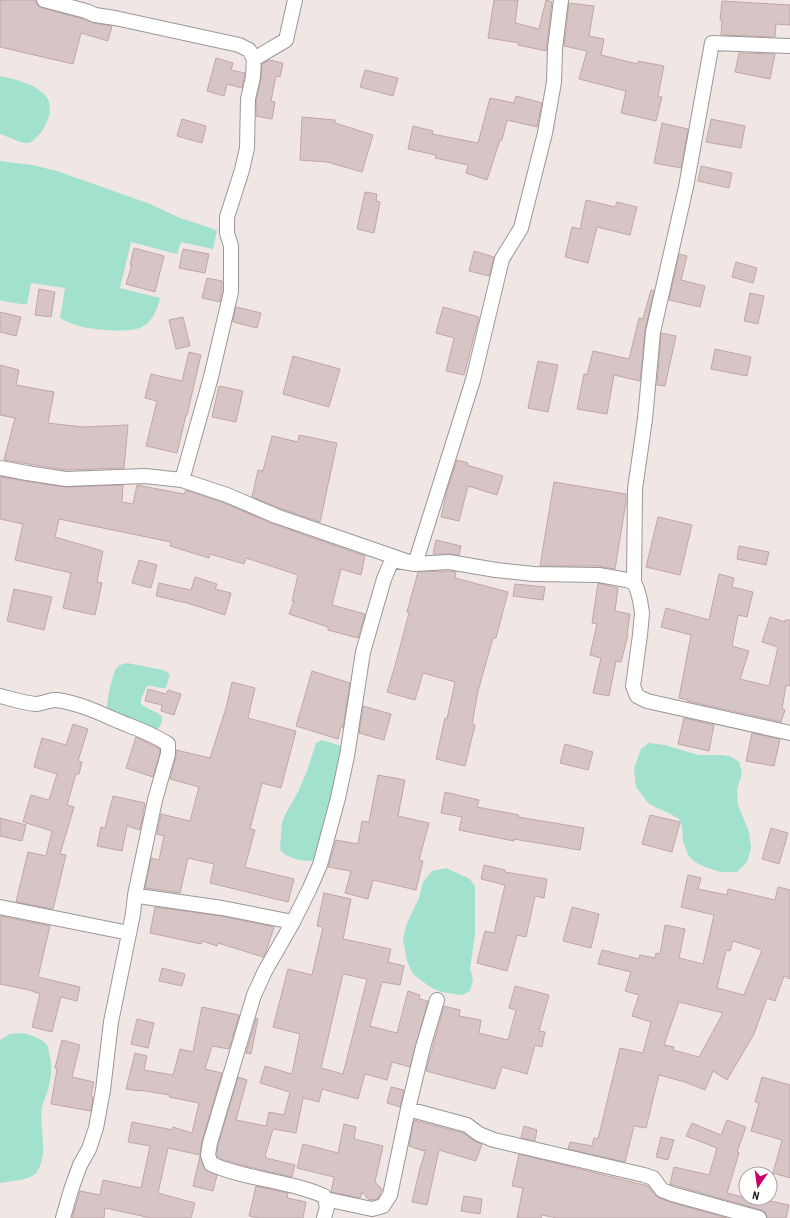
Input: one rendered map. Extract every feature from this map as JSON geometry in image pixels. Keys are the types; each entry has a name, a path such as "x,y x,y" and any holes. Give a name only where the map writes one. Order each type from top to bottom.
{"street":[{"path":"44,0 86,11 95,15 239,45 249,50 254,59 253,77 248,99 248,148 227,217 231,246 231,292 211,377 182,480"},
{"path":"254,59 286,40 295,0"},
{"path":"415,564 473,380 502,259 521,228 545,133 553,90 555,48 561,0"},
{"path":"790,46 712,43 686,187 653,332 645,419 635,489 634,583 640,600 642,612 633,686 637,696 647,701 790,733"},
{"path":"0,468 66,478 145,476 182,480 227,495 276,516 415,564"},
{"path":"324,1218 327,1207 324,1196 312,1191 218,1167 211,1164 208,1155 220,1107 254,995 268,966 293,922 320,865 338,798 347,756 363,652 384,578 392,560 415,564 449,562 496,570 534,574 599,576 627,580 634,583"},
{"path":"0,696 25,703 38,704 54,700 70,703 90,709 131,726 159,738 168,744 168,754 155,800 135,895 112,1022 103,1090 96,1128 89,1149 80,1165 63,1218"},
{"path":"135,895 222,908 293,922"},
{"path":"0,907 129,933"},
{"path":"325,1199 372,1209 383,1206 390,1194 423,1047 437,1000"},
{"path":"408,1109 467,1125 479,1134 494,1140 644,1175 653,1178 662,1190 672,1194 759,1218"}],"shaded area":[{"path":"0,76 28,84 39,90 47,98 50,110 47,122 41,133 31,142 21,142 0,134"},
{"path":"0,161 32,165 57,171 150,204 180,218 211,228 217,231 213,249 181,242 177,254 131,242 120,288 160,298 152,318 146,325 137,329 104,330 83,327 65,321 60,318 65,288 31,283 27,304 0,300"},
{"path":"127,663 163,670 170,674 166,688 147,686 141,699 141,704 162,717 162,721 155,732 107,712 108,696 114,672 118,667"},
{"path":"322,740 343,748 317,859 308,861 291,857 282,852 280,849 282,823 307,771 316,743"},
{"path":"649,743 665,745 698,755 730,756 739,762 742,773 737,790 738,805 749,832 751,848 747,862 737,872 721,872 695,862 688,855 683,841 682,827 679,819 648,803 636,787 634,768 641,749"},
{"path":"446,868 470,879 475,887 475,935 470,968 473,979 470,991 462,995 441,992 430,987 413,974 407,961 403,939 407,923 419,898 423,882 432,871"},
{"path":"23,1033 42,1040 47,1045 51,1063 50,1081 41,1116 43,1149 41,1165 37,1172 31,1177 0,1183 0,1040 10,1034"}],"building":[{"path":"0,0 36,0 38,6 42,8 94,23 112,26 108,41 81,33 73,64 0,47"},
{"path":"494,0 518,0 515,23 539,29 546,0 552,2 546,51 518,45 519,43 488,38"},
{"path":"722,1 790,5 790,25 776,24 775,37 721,35 722,20 720,20"},
{"path":"569,3 594,6 589,36 604,39 601,55 638,64 638,61 664,66 658,96 662,97 656,121 621,113 626,91 579,79 587,51 564,46"},
{"path":"739,53 775,54 770,79 735,72"},
{"path":"216,58 233,63 231,70 245,73 242,88 227,84 224,96 207,91"},
{"path":"269,60 283,63 280,77 276,76 271,101 275,102 272,119 256,116 256,100 261,79 262,64"},
{"path":"365,70 398,78 393,96 360,87"},
{"path":"516,96 542,103 537,127 507,120 502,140 500,140 487,180 466,173 468,165 435,158 436,155 408,149 413,126 433,131 432,134 478,143 490,98 514,103"},
{"path":"302,117 335,120 335,123 373,135 362,172 327,162 300,160"},
{"path":"182,119 206,126 202,143 177,136"},
{"path":"711,119 745,126 741,148 706,142"},
{"path":"662,123 688,129 681,168 654,163"},
{"path":"701,166 732,173 729,188 698,181"},
{"path":"365,192 377,194 376,201 380,202 374,233 357,229"},
{"path":"586,200 615,207 617,202 637,207 630,235 597,227 588,263 565,257 572,227 580,229"},
{"path":"134,248 164,256 155,292 126,284 132,265 130,265"},
{"path":"183,249 209,254 205,273 179,268"},
{"path":"474,251 494,257 489,276 469,271"},
{"path":"679,254 687,256 681,280 705,286 700,307 669,300"},
{"path":"736,262 757,268 753,283 732,277"},
{"path":"207,278 222,281 220,302 202,298"},
{"path":"39,289 55,292 51,317 35,315"},
{"path":"651,290 654,291 645,331 640,381 614,375 607,414 577,409 584,374 587,375 593,351 629,359 639,318 643,319"},
{"path":"750,293 764,296 758,324 744,321"},
{"path":"236,307 261,313 257,328 233,322"},
{"path":"443,307 479,317 464,375 446,371 454,338 436,333"},
{"path":"0,312 21,317 16,336 0,332"},
{"path":"183,317 190,346 176,349 169,320"},
{"path":"661,333 676,336 665,386 657,385"},
{"path":"715,349 751,357 747,376 711,369"},
{"path":"189,352 201,355 177,453 146,446 157,401 145,398 151,374 182,381"},
{"path":"293,356 340,369 329,407 283,394"},
{"path":"538,361 558,365 548,412 528,408"},
{"path":"0,365 19,370 16,385 54,392 48,423 82,427 128,425 124,468 66,470 4,460 15,418 0,415"},
{"path":"219,386 243,391 236,422 212,417"},
{"path":"299,435 337,443 320,522 252,497 258,470 263,471 272,436 298,442"},
{"path":"457,460 468,463 467,465 503,476 497,495 468,486 459,521 441,517 447,490"},
{"path":"0,477 65,487 123,485 122,502 133,504 137,485 184,494 186,490 224,503 273,524 365,556 361,575 341,569 332,605 365,614 358,638 328,630 328,627 289,614 294,601 292,601 298,575 246,558 244,564 210,554 209,558 170,546 171,542 59,519 55,537 103,551 97,582 102,583 95,615 63,608 71,573 15,560 23,524 0,519"},
{"path":"554,482 626,494 615,569 599,566 540,566"},
{"path":"658,517 692,525 680,575 646,567"},
{"path":"436,540 461,546 459,555 433,554"},
{"path":"739,546 769,552 766,565 737,559"},
{"path":"139,560 157,565 151,588 132,583"},
{"path":"418,572 456,572 455,578 508,592 496,638 493,638 478,691 472,724 475,725 465,766 436,759 455,682 423,673 415,700 387,692 409,613 407,612"},
{"path":"719,574 734,578 732,587 753,592 747,617 738,615 732,646 749,651 740,679 769,686 778,647 762,642 770,617 785,622 785,620 790,620 790,686 786,685 782,709 785,710 781,722 679,698 691,635 661,627 666,608 709,620"},
{"path":"195,577 217,584 215,589 231,593 225,615 187,603 156,596 159,583 191,590"},
{"path":"598,583 618,588 615,611 630,614 628,635 621,662 616,661 609,696 593,693 601,658 590,655 597,624 592,623"},
{"path":"515,584 545,587 543,600 513,596"},
{"path":"14,589 52,597 44,630 7,621"},
{"path":"312,671 350,683 343,728 341,727 338,739 296,726"},
{"path":"232,682 255,688 248,718 296,731 281,788 262,783 250,829 255,830 245,867 294,879 288,902 210,883 214,864 188,858 180,893 145,888 151,858 159,860 164,836 157,834 161,814 190,821 199,787 170,779 176,756 176,750 210,758 226,708"},
{"path":"148,689 166,694 168,690 181,694 174,715 161,711 162,705 145,701"},
{"path":"363,706 391,714 384,740 359,733"},
{"path":"684,718 714,725 709,751 678,744"},
{"path":"73,724 88,729 78,761 82,762 79,774 76,774 67,805 74,807 60,854 66,855 53,909 16,902 28,852 46,856 52,831 23,822 31,795 49,800 57,774 34,767 42,738 66,745"},
{"path":"752,733 780,739 774,766 746,761"},
{"path":"136,737 160,749 153,777 126,768"},
{"path":"565,744 593,752 588,770 560,763"},
{"path":"378,775 405,780 398,816 429,823 419,860 423,861 416,890 373,880 368,899 345,893 351,871 328,867 336,840 358,844 362,821 369,822"},
{"path":"445,792 479,800 477,807 519,815 518,817 584,828 580,850 514,839 514,841 459,830 462,817 441,813"},
{"path":"113,796 145,803 140,830 127,826 122,851 97,846 101,827 105,828"},
{"path":"650,815 680,822 672,852 642,844"},
{"path":"0,818 26,825 22,841 0,836"},
{"path":"771,828 788,833 779,864 762,859"},
{"path":"484,865 505,870 505,872 547,879 544,898 535,896 526,937 517,935 507,971 477,963 485,931 494,933 505,885 481,879"},
{"path":"688,875 701,878 698,889 727,895 728,889 775,900 778,887 790,890 790,979 784,976 775,1001 767,998 754,1034 727,1080 713,1071 705,1090 685,1082 659,1075 646,1128 634,1126 625,1162 568,1149 570,1142 592,1146 594,1138 598,1139 620,1048 643,1053 651,1022 632,1016 639,995 625,991 631,972 598,964 602,950 639,959 640,955 655,958 656,953 660,954 665,925 685,929 679,958 703,964 714,915 681,907","holes":["733,941 762,950 744,995 717,988 726,950 730,951","679,1002 723,1013 699,1057 673,1050 674,1047 664,1045"]},
{"path":"324,893 351,899 343,939 391,949 388,962 404,966 400,985 382,982 370,1026 397,1033 408,991 420,995 419,999 428,1001 410,1067 392,1062 387,1080 365,1074 358,1099 322,1089 319,1102 303,1098 296,1133 273,1129 265,1156 266,1158 295,1165 292,1177 218,1158 217,1154 218,1145 238,1077 247,1080 236,1120 266,1126 269,1112 284,1115 290,1092 260,1083 265,1066 292,1074 300,1034 273,1027 288,969 312,975 323,927 317,926","holes":["343,974 367,979 343,1074 321,1068"]},
{"path":"155,907 221,916 274,927 263,957 218,943 217,946 202,941 201,944 150,933"},
{"path":"572,907 599,914 591,948 563,941"},
{"path":"0,916 50,926 38,977 80,987 77,1001 61,997 52,1032 32,1027 40,994 29,990 0,984"},
{"path":"162,968 185,974 182,986 159,981"},
{"path":"515,986 549,995 539,1031 545,1032 542,1047 535,1045 527,1074 502,1067 495,1089 426,1071 444,1006 460,1010 459,1016 481,1020 479,1033 508,1040 516,1010 509,1008"},
{"path":"202,1007 239,1015 229,1049 212,1046 205,1069 222,1073 202,1141 200,1155 168,1148 158,1193 195,1203 191,1218 151,1218 105,1208 104,1218 72,1218 80,1191 100,1195 103,1180 141,1188 150,1146 128,1142 132,1122 173,1130 173,1127 192,1133 199,1103 169,1097 170,1095 126,1089 135,1053 147,1056 144,1070 173,1075 180,1049 193,1052"},
{"path":"256,1018 258,1019 251,1054 246,1053"},
{"path":"137,1019 154,1023 148,1048 131,1044"},
{"path":"62,1040 80,1045 72,1077 94,1082 91,1096 93,1097 91,1111 51,1104 57,1069 55,1068"},
{"path":"762,1077 790,1085 790,1178 778,1174 778,1166 775,1166 782,1140 751,1131 759,1103 755,1102"},
{"path":"391,1087 404,1090 400,1107 387,1103"},
{"path":"414,1120 463,1133 474,1141 482,1144 476,1161 439,1150 427,1205 412,1202 426,1149 424,1151 409,1146"},
{"path":"727,1120 746,1127 737,1152 739,1153 727,1193 738,1196 738,1203 670,1184 674,1167 709,1175 717,1148 686,1136 692,1123 721,1135"},
{"path":"344,1124 356,1127 354,1139 383,1146 375,1182 382,1189 378,1199 369,1200 362,1192 360,1198 331,1192 334,1177 297,1168 303,1144 338,1153"},
{"path":"524,1126 537,1130 535,1141 521,1138"},
{"path":"661,1137 674,1140 668,1160 656,1157"},
{"path":"519,1154 648,1186 659,1198 727,1218 557,1218 542,1215 541,1218 517,1218 523,1188 512,1186"},
{"path":"200,1156 205,1170 217,1175 213,1191 193,1186"},
{"path":"256,1186 288,1193 287,1198 306,1202 303,1218 258,1218 249,1216"},
{"path":"464,1196 482,1199 480,1214 461,1211"},
{"path":"778,1203 789,1205 786,1218 767,1218 765,1212 747,1206 778,1206"}]}
